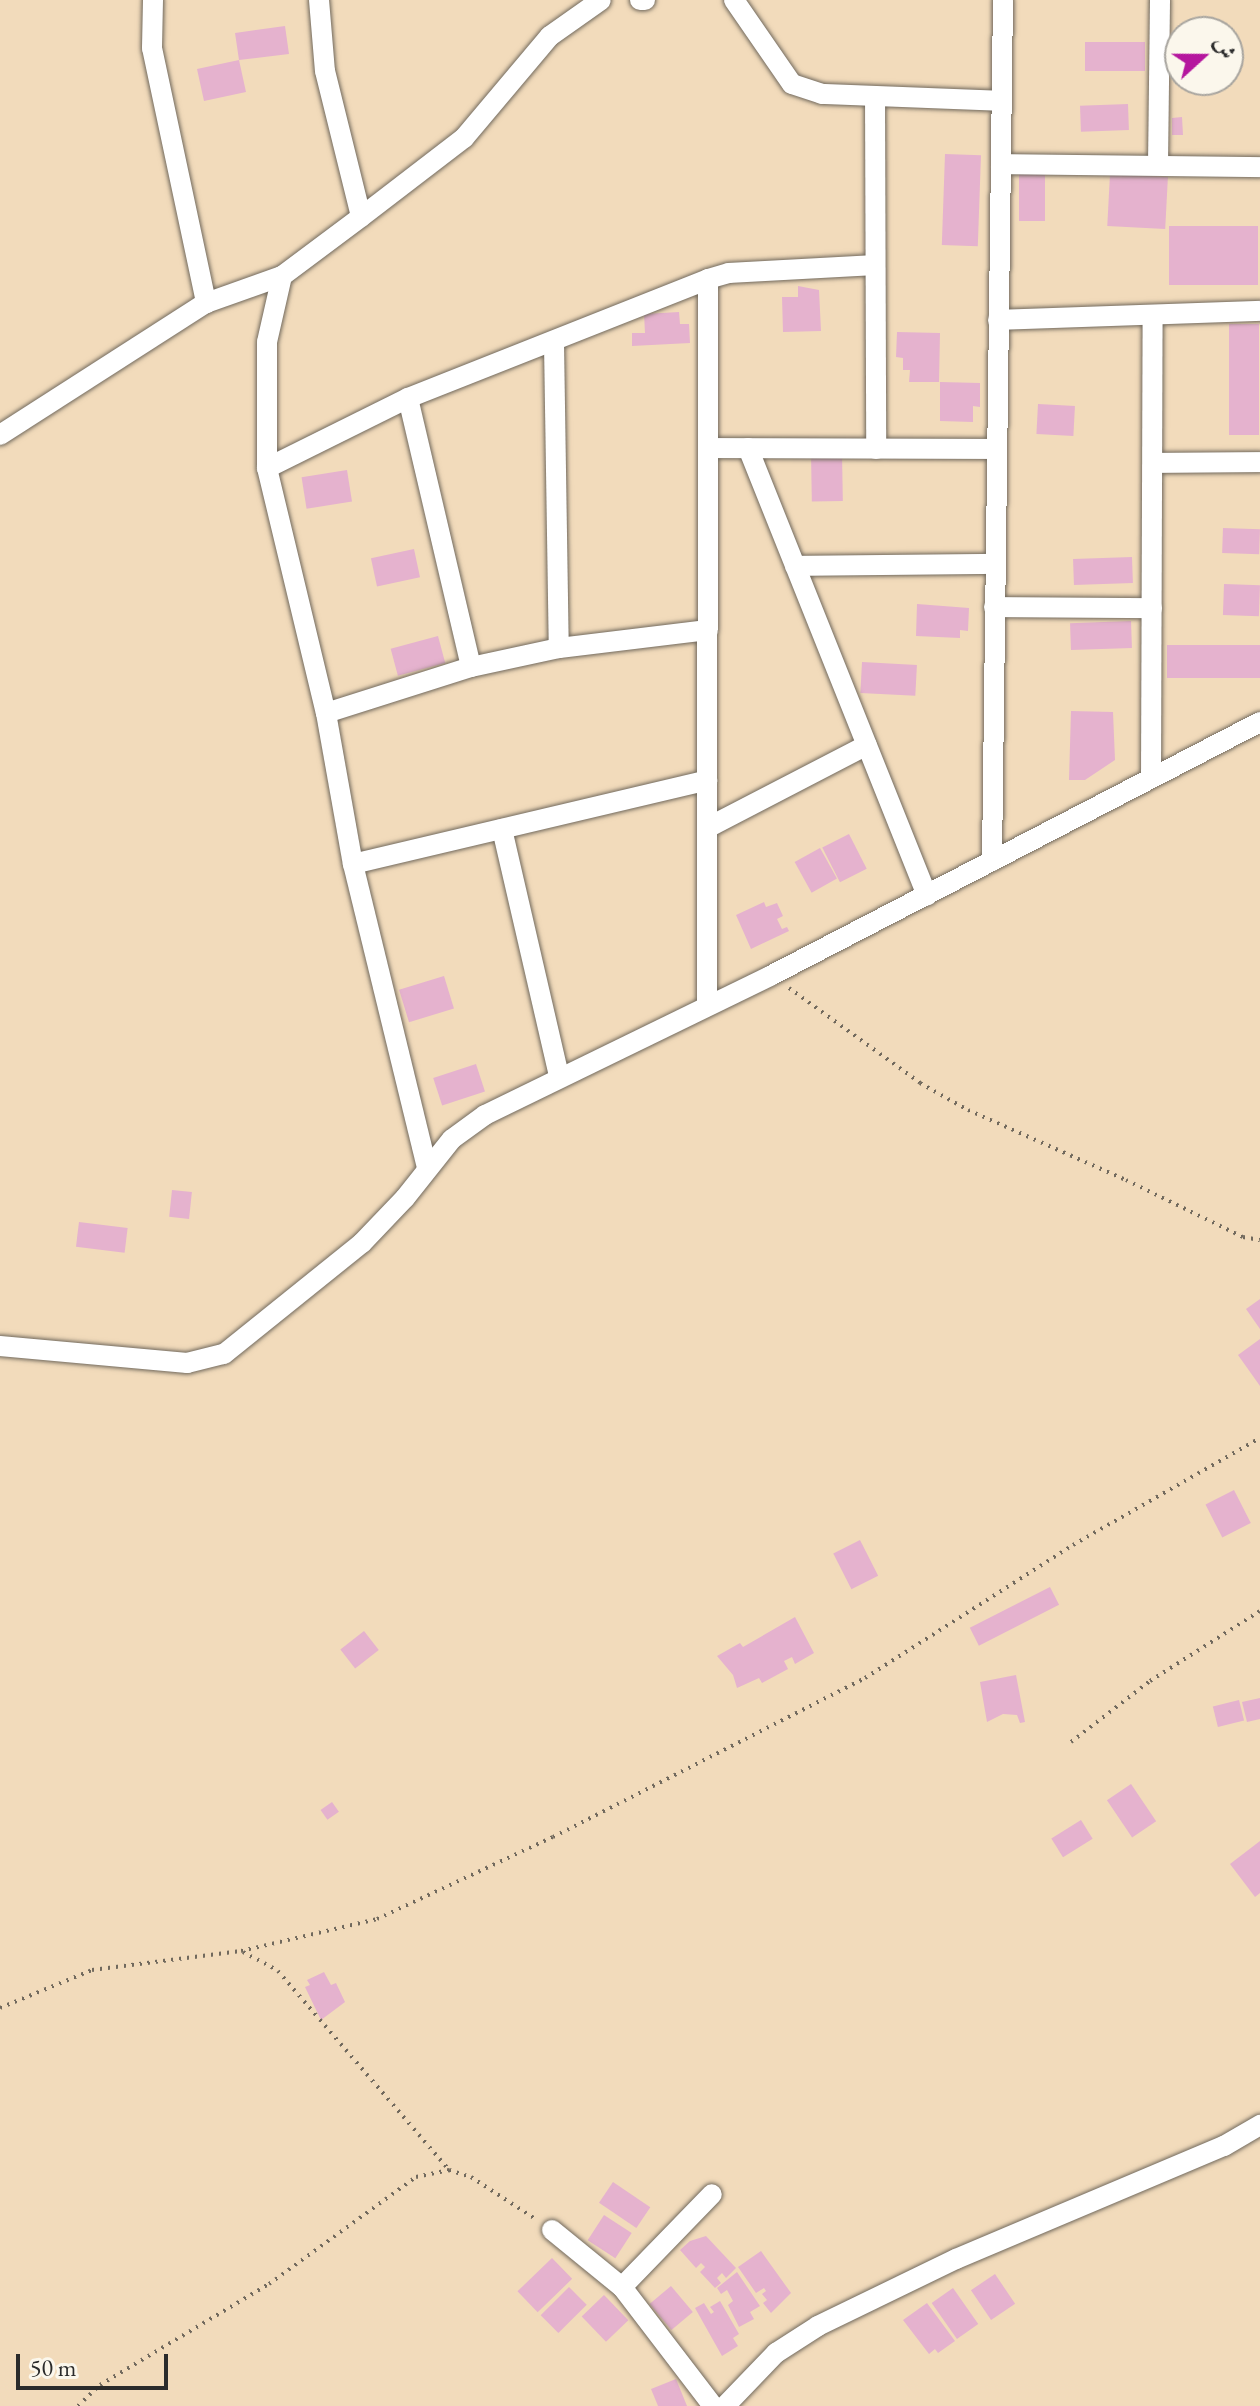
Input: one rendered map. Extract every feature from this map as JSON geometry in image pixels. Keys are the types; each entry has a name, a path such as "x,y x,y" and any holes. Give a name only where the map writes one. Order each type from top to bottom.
{"street":[{"path":"153,0 152,48 206,303"},
{"path":"319,0 325,71 361,217"},
{"path":"0,435 206,303 282,276 464,138 550,36 601,0"},
{"path":"734,0 792,84 822,94 1002,101"},
{"path":"992,861 1003,0"},
{"path":"1158,165 1160,0"},
{"path":"875,96 876,449"},
{"path":"1001,164 1260,167"},
{"path":"267,468 408,398 554,343 708,279 729,273 875,265"},
{"path":"282,276 267,342 267,468 326,713 353,864 427,1168"},
{"path":"707,1005 708,279"},
{"path":"998,320 1260,311"},
{"path":"1151,778 1153,315"},
{"path":"554,343 559,648"},
{"path":"408,398 471,667"},
{"path":"709,448 997,449"},
{"path":"748,448 927,895"},
{"path":"1154,463 1260,462"},
{"path":"795,566 995,564"},
{"path":"994,607 1152,608"},
{"path":"326,713 471,667 559,648 708,630"},
{"path":"0,1346 176,1362 215,1358 246,1340 362,1243 391,1215 452,1139 472,1123 559,1076 770,976 1260,722"},
{"path":"707,828 867,745"},
{"path":"353,864 707,780"},
{"path":"502,829 559,1076"},
{"path":"725,2406 776,2353 818,2326 956,2259 1224,2146 1260,2125"},
{"path":"622,2287 712,2194"},
{"path":"552,2230 622,2287 713,2406"}],"path":[{"path":"770,976 823,1009 920,1083 968,1110 1126,1180 1243,1237 1260,1240"},
{"path":"0,2008 92,1970 241,1951 377,1919 553,1837 865,1678 1073,1545 1260,1438"},
{"path":"1071,1742 1150,1681 1260,1611"},
{"path":"241,1951 278,1971 449,2170"},
{"path":"78,2406 100,2385 269,2284 416,2177 449,2170 471,2177 552,2230"}],"building":[{"path":"285,26 289,54 239,60 235,33"},
{"path":"1085,42 1145,42 1145,71 1085,71"},
{"path":"239,60 246,92 204,101 197,69"},
{"path":"1128,104 1129,130 1081,132 1080,106"},
{"path":"1182,117 1183,135 1172,135 1172,118"},
{"path":"945,154 981,155 978,246 942,245"},
{"path":"1019,169 1045,169 1045,221 1019,221"},
{"path":"1110,174 1168,177 1165,229 1107,226"},
{"path":"1169,226 1258,226 1258,285 1169,285"},
{"path":"798,286 819,290 821,331 783,332 782,297 798,297"},
{"path":"679,312 680,324 689,324 690,343 632,346 632,333 645,333 644,314"},
{"path":"1229,324 1259,324 1259,435 1229,435"},
{"path":"897,332 940,333 939,382 909,382 910,370 903,370 903,358 896,357"},
{"path":"940,382 980,383 980,407 973,406 973,422 940,421"},
{"path":"1038,404 1075,406 1073,436 1036,434"},
{"path":"842,453 843,501 812,502 811,454"},
{"path":"347,470 352,502 307,509 302,477"},
{"path":"1223,528 1260,529 1259,554 1222,553"},
{"path":"414,549 420,577 377,587 371,558"},
{"path":"1132,557 1133,583 1074,585 1073,559"},
{"path":"1224,584 1260,585 1259,616 1223,615"},
{"path":"917,604 969,608 968,631 960,630 960,638 916,636"},
{"path":"1131,621 1132,648 1071,650 1070,623"},
{"path":"438,636 445,663 398,676 391,649"},
{"path":"1167,645 1260,645 1260,678 1167,678"},
{"path":"862,662 917,665 915,696 860,693"},
{"path":"1071,711 1113,712 1115,760 1085,780 1069,780"},
{"path":"849,834 867,869 840,882 822,848"},
{"path":"820,848 837,879 812,893 795,862"},
{"path":"764,902 766,907 777,903 783,916 777,919 782,929 787,927 789,931 751,949 736,915"},
{"path":"444,976 454,1009 409,1022 399,990"},
{"path":"476,1064 485,1092 442,1105 433,1078"},
{"path":"172,1190 192,1192 189,1219 169,1217"},
{"path":"79,1222 128,1228 125,1253 76,1247"},
{"path":"1260,1299 1260,1329 1246,1309"},
{"path":"1260,1339 1260,1386 1238,1355"},
{"path":"1234,1490 1251,1523 1222,1537 1205,1505"},
{"path":"860,1540 878,1576 851,1589 833,1554"},
{"path":"1050,1587 1059,1605 979,1646 970,1628"},
{"path":"795,1617 814,1653 795,1664 792,1657 784,1661 788,1669 762,1683 759,1678 737,1688 733,1675 717,1656 740,1643 743,1647"},
{"path":"364,1631 379,1650 355,1668 340,1649"},
{"path":"1016,1675 1025,1722 1020,1723 1017,1715 1003,1714 987,1722 980,1682"},
{"path":"1260,1698 1260,1719 1247,1722 1242,1702"},
{"path":"1239,1700 1244,1720 1218,1727 1213,1707"},
{"path":"1131,1784 1156,1821 1132,1838 1107,1800"},
{"path":"332,1802 339,1812 327,1820 321,1810"},
{"path":"1081,1820 1093,1839 1063,1857 1051,1839"},
{"path":"1260,1841 1260,1893 1255,1897 1230,1864"},
{"path":"324,1972 331,1985 336,1983 345,2002 321,2020 305,1987 310,1985 307,1980"},
{"path":"613,2182 650,2207 636,2228 599,2203"},
{"path":"604,2215 632,2233 615,2258 588,2240"},
{"path":"706,2236 736,2268 726,2278 722,2273 717,2278 721,2283 715,2288 700,2272 705,2267 701,2263 696,2268 680,2250 690,2241"},
{"path":"761,2251 791,2293 771,2313 763,2303 767,2300 762,2294 766,2291 764,2288 756,2293 738,2267"},
{"path":"552,2258 572,2279 538,2312 517,2291"},
{"path":"737,2272 760,2306 750,2312 754,2319 739,2327 728,2305 733,2301 727,2290 721,2294 717,2288"},
{"path":"995,2274 1015,2304 991,2320 971,2290"},
{"path":"671,2286 693,2312 671,2330 650,2304"},
{"path":"569,2287 587,2305 558,2333 541,2315"},
{"path":"953,2288 978,2324 957,2339 932,2303"},
{"path":"604,2295 628,2320 606,2342 582,2317"},
{"path":"720,2301 739,2334 733,2338 738,2346 722,2356 695,2308 704,2303 711,2314 714,2312 710,2307"},
{"path":"927,2303 955,2341 938,2353 935,2349 929,2354 903,2320"},
{"path":"676,2379 687,2406 658,2406 651,2389"}]}
